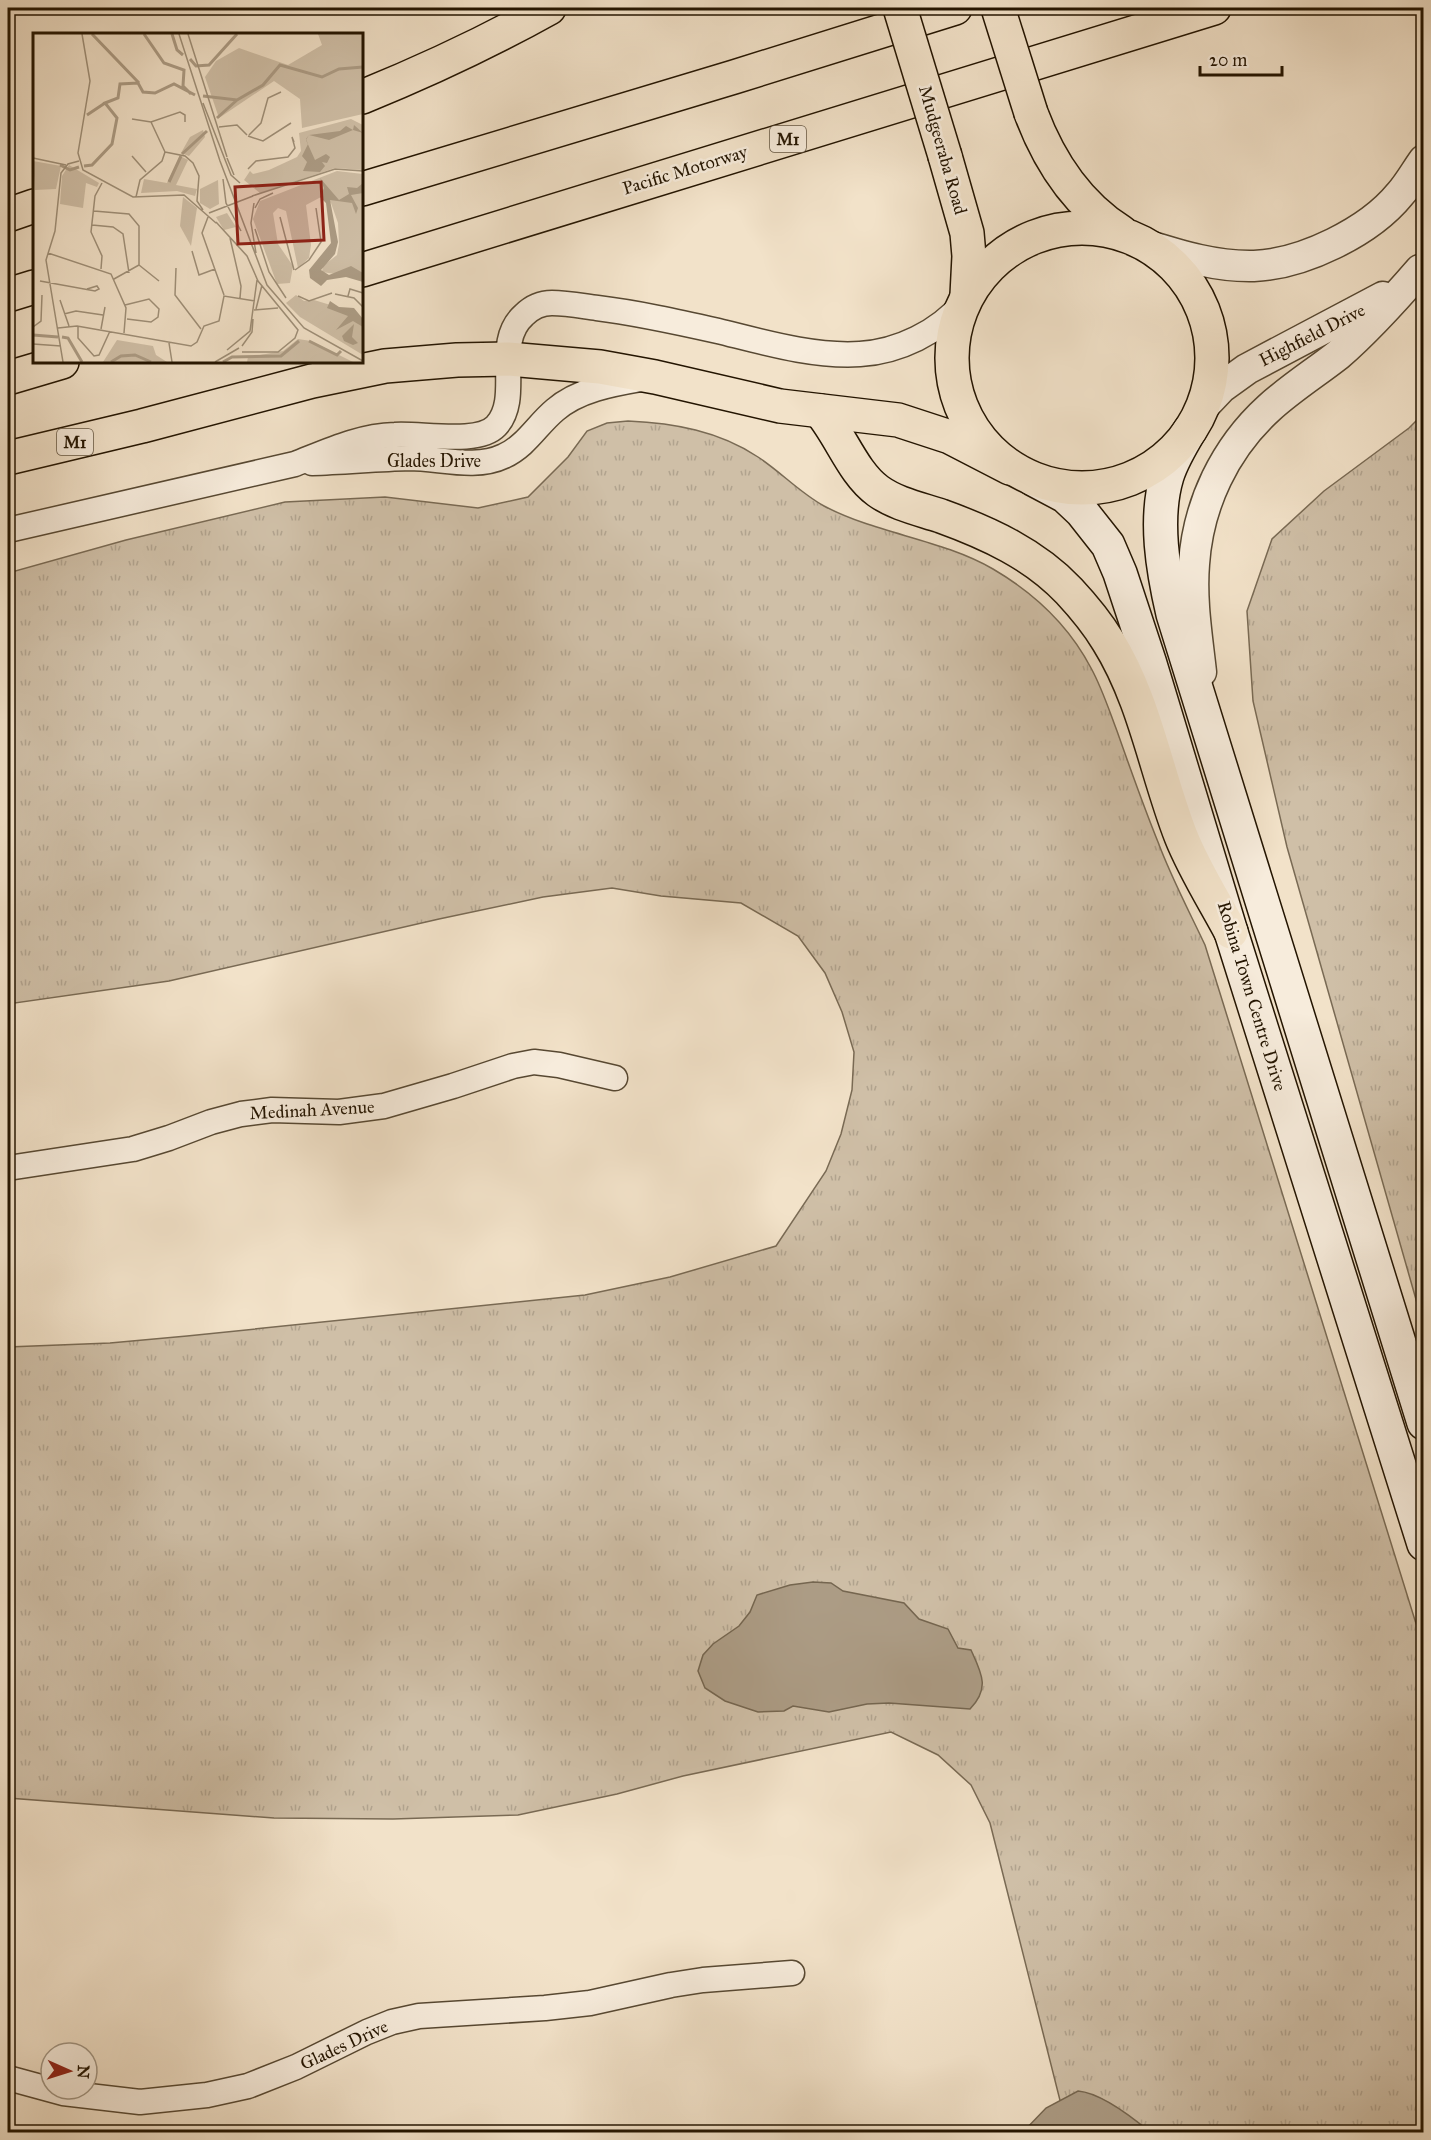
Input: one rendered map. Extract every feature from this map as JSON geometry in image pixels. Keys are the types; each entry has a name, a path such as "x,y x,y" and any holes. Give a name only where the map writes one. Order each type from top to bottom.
{"main road":[{"path":"363,97 474,48 549,8"},
{"name":"Mudgeeraba Road","path":"900,8 967,233 969,256 965,299"},
{"path":"363,189 955,8"},
{"path":"998,8 1031,113 1048,153 1075,191 1105,221 1143,243 1178,269 1200,304 1208,327 1212,352 1211,370 1196,419 1161,462 1140,475 1118,483 1089,488 1062,487 1022,474 982,444 965,417 955,389 952,372 952,345 956,321 965,299 980,276 998,258 1025,240 1039,235 1068,228 1094,228 1119,233 1143,243"},
{"name":"Pacific Motorway","path":"363,270 1214,8"},
{"path":"8,215 33,206"},
{"path":"8,296 33,287"},
{"name":"M1","path":"8,458 142,426 312,381 386,366 457,360 508,359 591,366 655,377 761,402 884,418 927,428 958,440 1022,474"},
{"path":"8,378 59,363"},
{"path":"820,411 838,435 861,474 878,492 978,531 1018,551 1066,588 1091,616 1108,640 1125,673 1136,699 1181,837 1231,932"},
{"name":"Robina Town Centre Drive","path":"1196,419 1173,462 1162,500 1162,537 1173,614 1424,1423"},
{"name":"Robina Town Centre Drive","path":"1022,474 1057,491 1073,502 1098,531 1112,553 1150,664 1231,932 1424,1544"}],"street":[{"path":"1143,243 1195,259 1240,265 1268,264 1306,254 1349,236 1369,223 1400,195 1424,160"},
{"path":"1209,733 1196,634 1193,578 1200,523 1214,483 1249,427 1270,407 1359,336 1422,268"},
{"name":"Highfield Drive","path":"1196,419 1222,387 1247,369 1364,308 1422,268"},
{"name":"Glades Drive","path":"296,464 336,447 377,436 412,434 472,437 484,434 498,424 504,412 510,337 516,322 530,309 547,303 625,312 782,346 859,354 881,352 921,336 945,321 965,299"},
{"name":"Glades Drive","path":"8,530 296,464 409,458 473,463 488,461 505,456 517,448 555,410 575,397 609,386 655,377"},
{"name":"Medinah Avenue","path":"8,1167 133,1149 241,1114 272,1110 339,1112 384,1106 430,1094 513,1066 534,1062 559,1065 615,1078"},
{"name":"Glades Drive","path":"8,2078 63,2092 140,2102 207,2095 248,2086 296,2067 367,2032 392,2022 419,2016 590,2003 703,1980 792,1973"}],"green space":[{"path":"1423,414 1423,1324 1287,847 1253,701 1247,611 1272,539 1324,491 1409,428"},
{"path":"628,421 679,426 728,441 758,457 807,495 844,516 952,550 993,569 1023,589 1049,612 1072,638 1099,683 1163,855 1205,945 1423,1646 1423,2132 1064,2132 1067,2128 990,1823 971,1785 938,1755 891,1732 683,1776 617,1794 518,1815 393,1819 274,1818 8,1798 8,1347 110,1343 585,1295 670,1277 776,1246 826,1171 841,1134 852,1090 854,1052 842,1012 825,973 798,936 741,903 661,896 612,888 543,897 169,981 8,1004 8,573 126,540 285,502 385,497 478,508 528,497 568,457 587,431 607,423"}],"shaded area":[{"path":"813,1582 831,1583 843,1591 904,1603 919,1619 948,1629 958,1648 971,1650 981,1674 980,1694 970,1709 889,1703 867,1704 829,1712 793,1706 784,1711 758,1712 725,1701 705,1688 698,1671 703,1655 713,1644 739,1626 750,1612 757,1595 790,1585"},
{"path":"1078,2091 1106,2101 1150,2132 1023,2132 1046,2108"}]}
